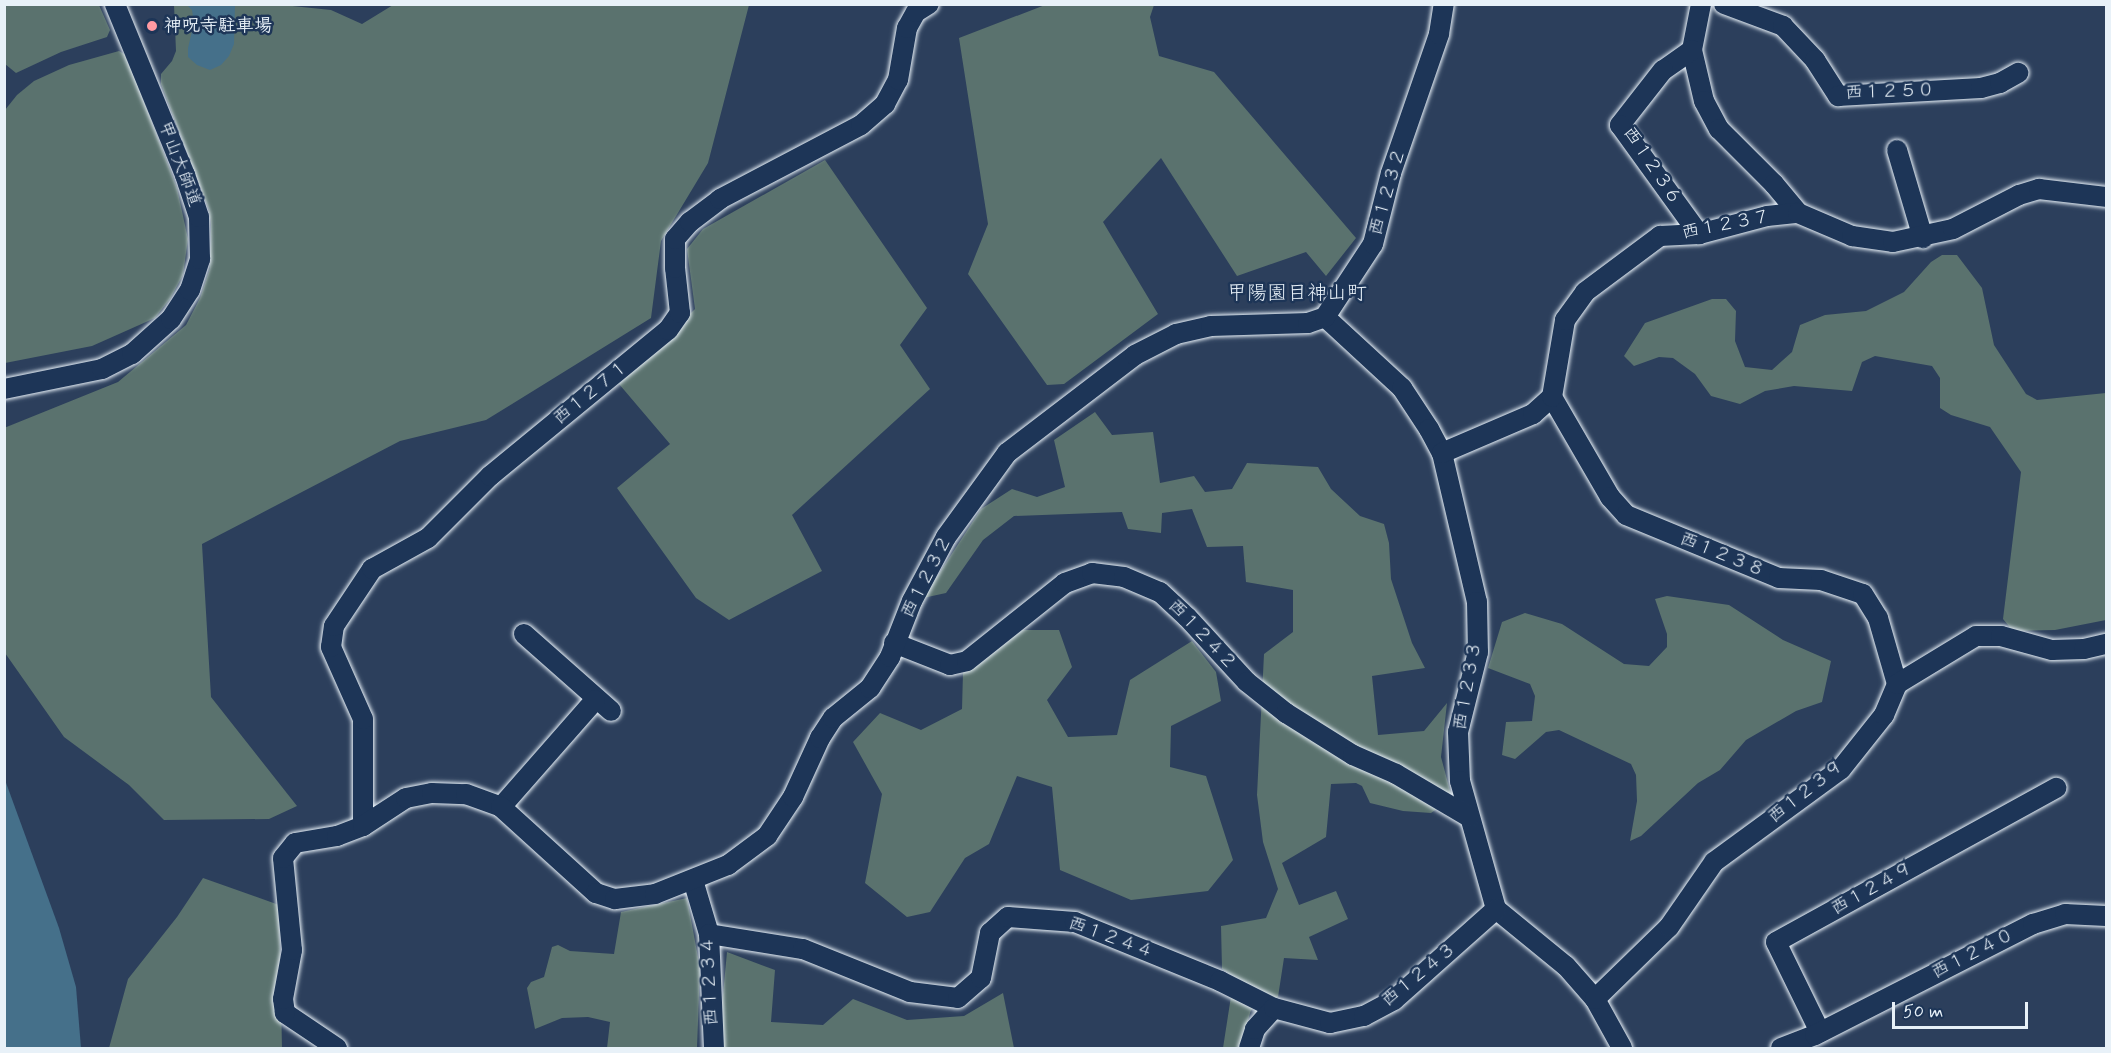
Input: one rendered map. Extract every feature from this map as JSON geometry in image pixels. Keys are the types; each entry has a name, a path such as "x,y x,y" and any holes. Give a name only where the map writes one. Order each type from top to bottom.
{"street":[{"name":"甲山大師道","path":"4,389 102,369 132,354 171,319 190,290 200,259 199,217 185,175 115,4"},
{"name":"西１２７１","path":"363,826 363,719 331,647 334,626 372,569 428,538 490,476 668,330 680,313 675,268 675,239 690,222 720,199 861,125 885,105 898,80 907,28 916,12 929,4"},
{"name":"西１２３２","path":"338,1048 285,1013 283,999 292,950 283,858 295,843 337,836 363,826 406,798 432,793 466,794 501,807 596,893 615,899 655,894 728,865 767,836 793,797 820,738 833,718 870,688 890,657 894,643 946,537 985,480 1007,453 1135,355 1176,334 1211,326 1308,323 1325,317 1373,244 1391,173 1438,34 1444,4"},
{"path":"1701,4 1692,50 1704,101 1719,129 1774,184 1798,213"},
{"name":"西１２５０","path":"1724,4 1783,26 1815,60 1838,96 1981,88 2001,83 2018,73"},
{"name":"西１２３６","path":"1692,50 1663,70 1620,125 1699,234"},
{"path":"1897,150 1923,238"},
{"name":"西１２３７","path":"1552,397 1565,320 1585,292 1659,236 1699,234 1767,216 1798,213 1852,236 1873,241 1923,238 1953,229 2019,195 2039,189 2106,197"},
{"name":"西１２３３","path":"1325,317 1402,388 1442,453 1478,602 1478,652 1458,732 1460,781 1496,909"},
{"path":"1442,453 1533,414 1552,397"},
{"name":"西１２３８","path":"1552,397 1610,497 1626,515 1779,578 1821,579 1863,594 1878,618 1897,684"},
{"name":"西１２４２","path":"894,643 950,665 967,661 1065,583 1092,573 1125,577 1160,592 1187,616 1247,682 1286,713 1353,755 1396,774 1469,817"},
{"path":"501,807 603,705 524,634"},
{"path":"1897,684 1976,636 2001,636 2052,650 2084,649 2106,644"},
{"name":"西１２３９","path":"1596,999 1669,927 1714,862 1841,769 1884,715 1897,684"},
{"name":"西１２４９","path":"1820,1032 1776,942 2056,788"},
{"name":"西１２３４","path":"693,880 709,934 714,1048"},
{"path":"1496,909 1566,966 1596,999 1622,1048"},
{"name":"西１２４３","path":"1274,1008 1330,1023 1364,1016 1394,1000 1496,909"},
{"name":"西１２４０","path":"1781,1048 1820,1032 2033,924 2065,914 2106,916"},
{"name":"西１２４４","path":"709,934 803,949 910,992 958,998 981,978 990,933 1008,917 1076,922 1220,981 1274,1008"},
{"path":"1249,1048 1255,1029 1274,1008"}],"green space":[{"path":"273,4 331,10 362,24 393,5 749,5 708,163 661,241 651,318 486,420 400,441 202,544 211,697 297,806 269,819 164,820 129,785 64,737 5,653 4,428 118,382 186,325 200,298 210,268 211,225 209,210 161,84 161,74 172,61 176,51 174,5"},
{"path":"4,5 99,5 110,30 107,37 61,52 16,73 5,64"},
{"path":"1045,5 1154,5 1150,17 1159,56 1214,72 1356,238 1326,276 1306,252 1237,276 1161,158 1103,222 1158,314 1064,384 1047,385 968,274 988,224 959,38"},
{"path":"119,51 126,55 177,188 188,239 183,275 170,299 155,318 92,346 5,363 5,110 17,95 34,81 69,65"},
{"path":"825,160 927,308 900,345 930,389 792,515 822,571 729,620 696,598 617,488 670,444 619,384 695,309 687,249 703,229"},
{"path":"1942,255 1957,255 1982,288 1994,345 2026,394 2037,400 2106,393 2106,620 2055,630 2013,631 2003,619 2021,472 1990,427 1951,415 1940,408 1940,378 1932,366 1875,356 1862,362 1852,391 1794,386 1765,391 1740,404 1711,396 1695,374 1673,358 1659,357 1634,366 1624,356 1645,323 1712,299 1726,299 1736,311 1735,341 1745,367 1772,370 1792,352 1800,325 1825,315 1866,311 1904,292 1931,262"},
{"path":"1095,412 1112,435 1153,432 1160,483 1194,476 1205,492 1232,489 1247,463 1318,467 1331,489 1360,516 1384,524 1389,543 1391,579 1412,643 1425,668 1372,676 1378,735 1424,731 1447,703 1441,757 1452,798 1431,813 1403,811 1370,803 1362,786 1356,783 1331,784 1326,837 1282,863 1299,905 1336,891 1348,919 1309,937 1318,960 1284,958 1278,997 1251,1010 1240,1048 1223,1048 1234,977 1222,969 1221,926 1266,918 1278,889 1263,842 1257,795 1264,654 1293,632 1293,590 1246,582 1243,546 1207,547 1192,509 1162,513 1161,533 1128,529 1122,512 1014,516 983,540 946,593 923,598 981,509 1012,489 1037,497 1065,487 1054,440"},
{"path":"1667,596 1729,605 1783,640 1831,661 1822,702 1796,711 1746,740 1720,770 1698,783 1641,836 1630,841 1637,801 1636,775 1631,764 1559,730 1546,732 1515,759 1502,755 1506,722 1532,721 1535,696 1530,684 1488,668 1502,622 1525,613 1562,624 1624,664 1649,666 1667,647 1667,634 1655,599"},
{"path":"1018,630 1059,630 1072,667 1047,700 1068,737 1117,735 1130,680 1192,641 1216,672 1221,701 1171,726 1170,767 1206,776 1233,860 1208,891 1131,900 1060,870 1052,787 1017,776 989,844 965,858 930,912 907,917 865,883 882,794 853,742 880,713 921,730 962,709 963,672"},
{"path":"203,878 279,905 282,1048 109,1048 128,979 177,917"},
{"path":"687,898 700,968 697,1048 607,1048 610,1022 588,1017 562,1018 535,1029 527,988 531,982 544,977 552,947 558,945 570,951 614,954 621,912"},
{"path":"727,952 775,970 771,1022 823,1025 853,999 907,1020 964,1016 1003,993 1014,1048 718,1048"}],"water":[{"path":"187,5 235,5 234,44 229,56 221,65 210,70 197,65 188,57 194,23 192,10"},
{"path":"5,780 59,928 76,987 81,1048 5,1048"}],"place":[{"name":"神呪寺駐車場","path":"152,26"}],"district":[{"name":"甲陽園目神山町","path":"1297,293"}]}
